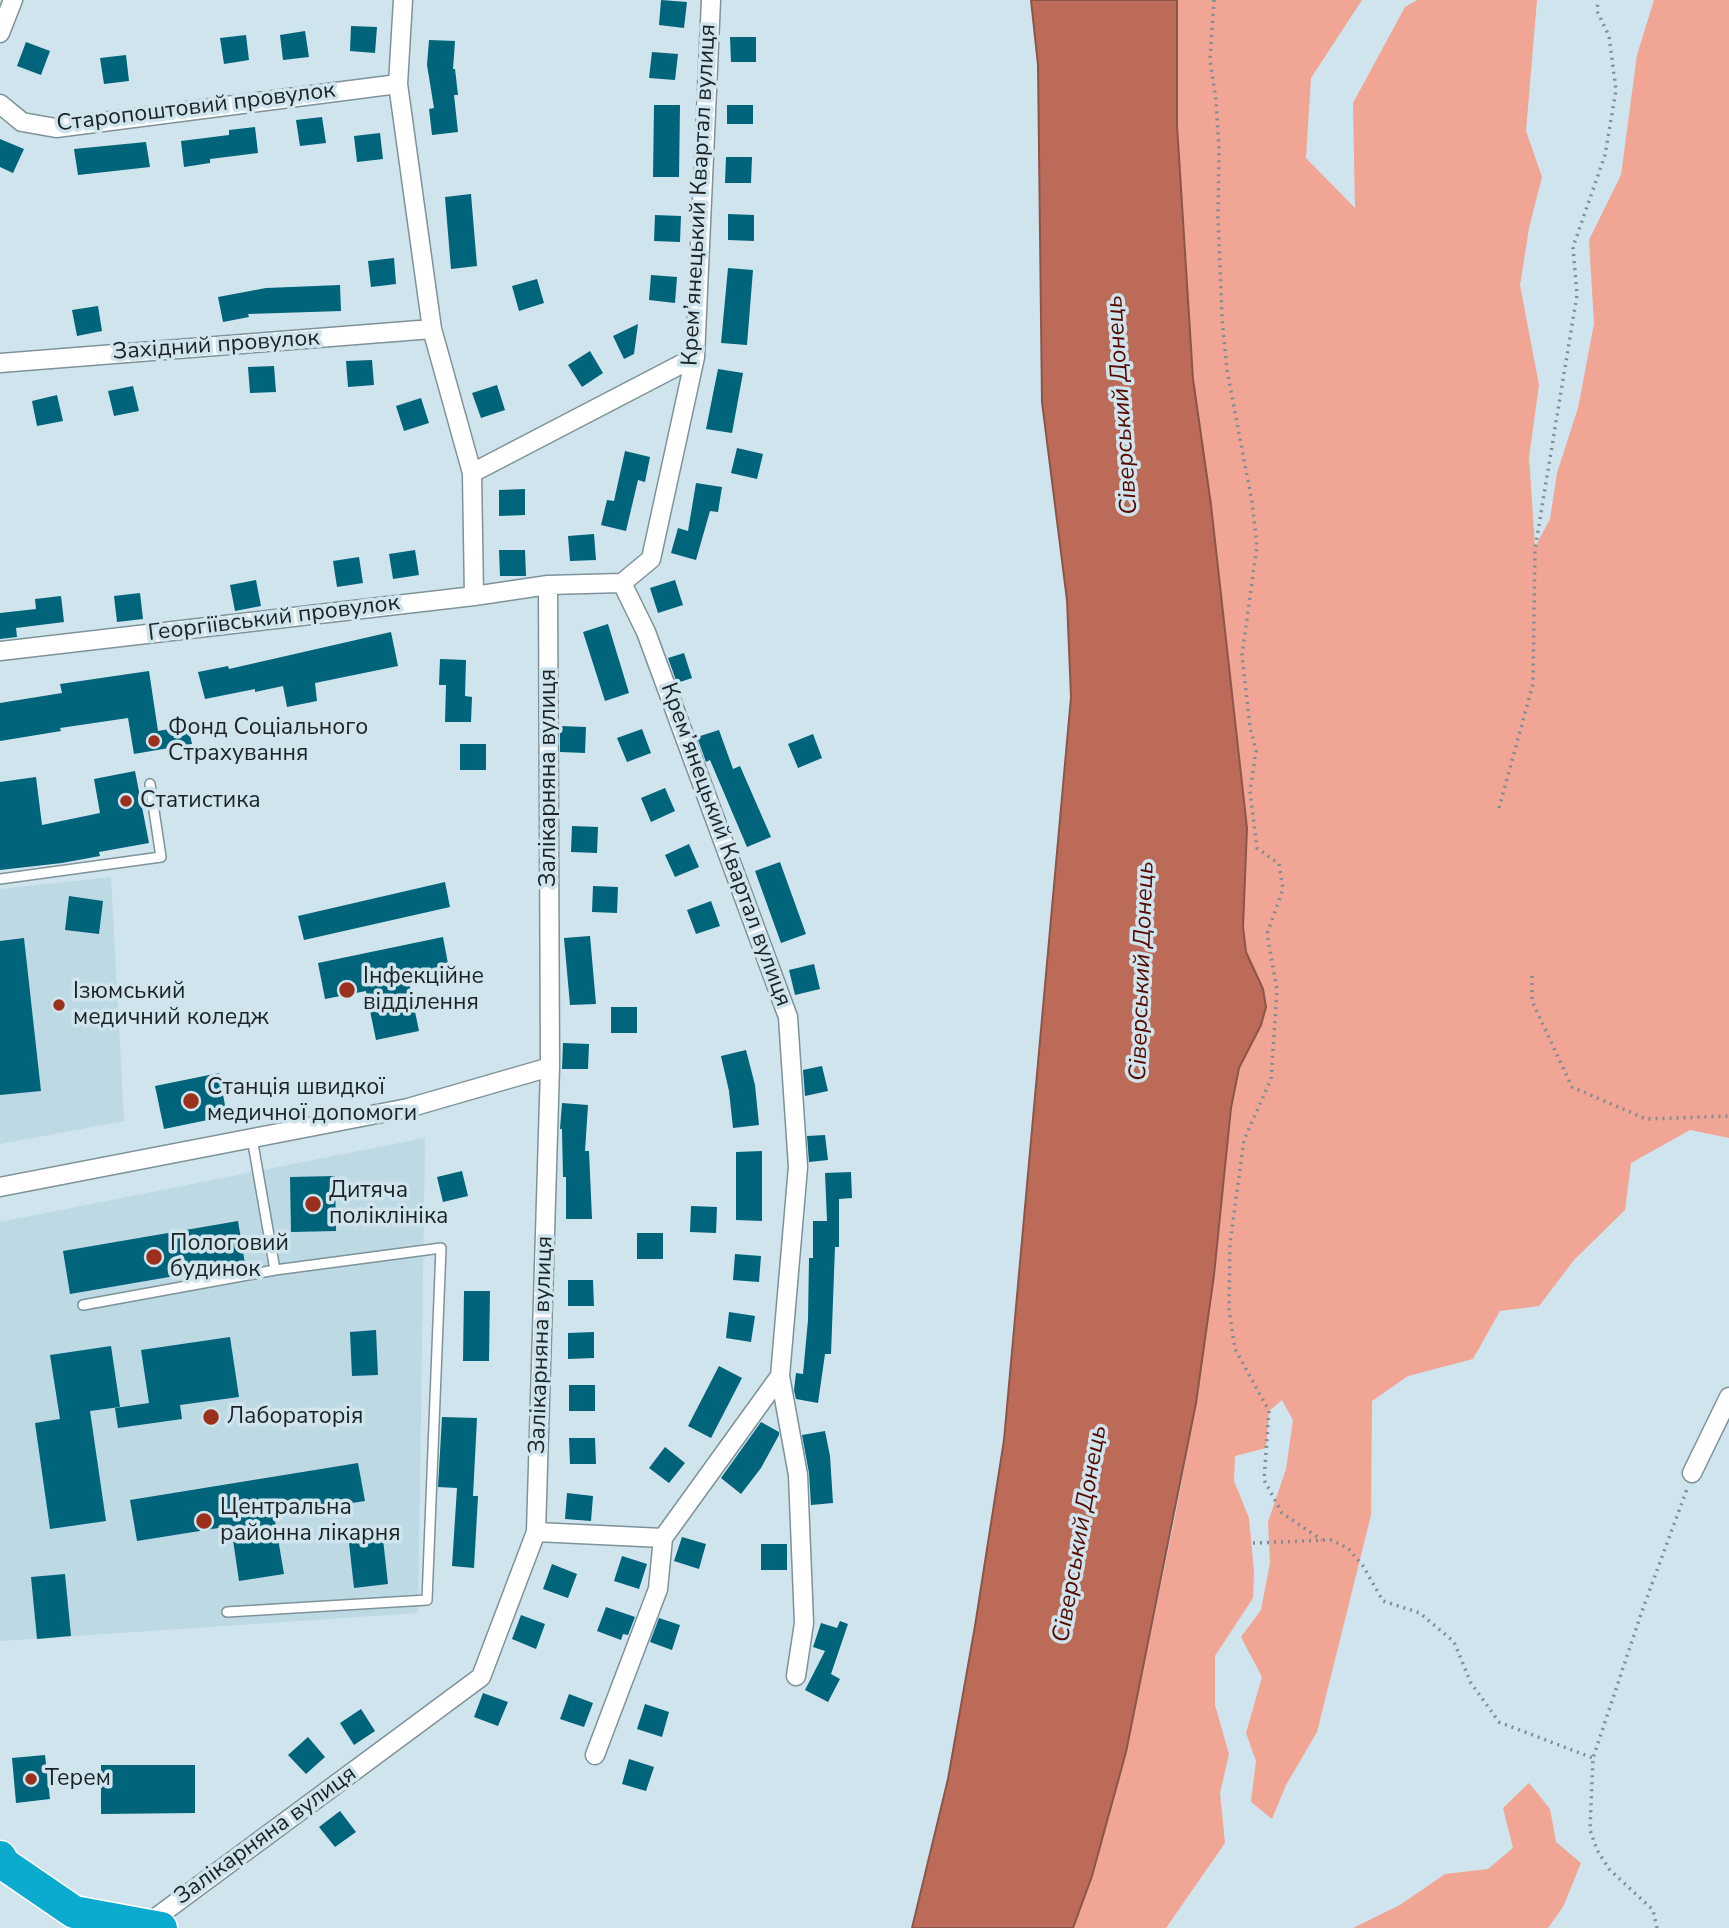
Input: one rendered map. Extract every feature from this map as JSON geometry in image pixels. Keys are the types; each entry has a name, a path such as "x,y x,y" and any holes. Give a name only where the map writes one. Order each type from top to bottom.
{"highway":[{"path":"0,1857 4,1864 74,1912 153,1927"}],"street":[{"path":"0,33 13,0"},
{"path":"403,0 398,84 432,329 472,473 474,596"},
{"name":"Крем’янецький Квартал вулиця","path":"711,0 695,357 651,559 622,583 646,632 788,1017 797,1167 780,1376 798,1475 804,1623 796,1676"},
{"name":"Старопоштовий провулок","path":"0,104 22,122 56,128 398,84"},
{"name":"Західний провулок","path":"0,363 432,329"},
{"path":"472,473 695,357"},
{"path":"548,585 622,583"},
{"name":"Георгіївський провулок","path":"0,651 548,585"},
{"name":"Залікарняна вулиця","path":"153,1927 481,1677 536,1532 550,1067 548,585"},
{"path":"0,1186 408,1108 550,1067"},
{"path":"595,1755 658,1589 663,1538 780,1376"},
{"path":"1692,1473 1729,1397"},
{"path":"536,1532 663,1538"}],"lane":[{"path":"0,879 161,857 150,784"},
{"path":"253,1138 275,1270"},
{"path":"83,1306 275,1270 441,1248 427,1600 226,1612"}],"path":[{"path":"1214,0 1210,60 1218,138 1217,217 1222,318 1227,370 1258,546 1242,655 1250,727 1256,751 1250,791 1257,848 1279,864 1283,890 1268,934 1277,990 1271,1079 1244,1140 1230,1243 1229,1310 1235,1349 1269,1411 1264,1480 1282,1513 1322,1540"},
{"path":"1499,808 1533,684 1535,549 1577,295 1573,247 1605,155 1616,90 1609,36 1597,10 1598,0"},
{"path":"1532,976 1532,1001 1573,1087 1646,1119 1729,1116"},
{"path":"1657,1928 1653,1910 1609,1869 1590,1830 1593,1758 1692,1473"},
{"path":"1253,1544 1331,1540 1348,1548 1363,1566 1383,1601 1420,1613 1454,1642 1471,1683 1499,1721 1593,1758"}],"shaded area":[{"path":"1177,0 1362,0 1311,78 1306,158 1355,208 1353,103 1405,7 1417,0 1537,0 1526,131 1542,177 1529,228 1520,285 1539,385 1529,457 1535,547 1550,519 1557,473 1578,408 1594,324 1589,240 1621,175 1637,55 1654,0 1729,0 1729,1138 1690,1130 1631,1163 1625,1210 1574,1260 1539,1306 1500,1311 1473,1359 1408,1376 1372,1401 1371,1515 1317,1732 1286,1785 1272,1819 1251,1802 1256,1761 1246,1733 1262,1677 1241,1637 1261,1610 1270,1563 1268,1522 1286,1469 1293,1420 1282,1400 1269,1411 1266,1448 1235,1456 1234,1481 1249,1518 1254,1572 1253,1598 1215,1656 1215,1705 1229,1754 1220,1793 1225,1843 1166,1928 1073,1928 1092,1876 1126,1752 1176,1512 1196,1403 1214,1275 1231,1108 1239,1068 1261,1025 1263,989 1246,952 1243,927 1247,828 1211,505 1193,379 1177,125"},
{"name":"Ізюмський медичний коледж","path":"111,877 124,1121 0,1144 0,889"},
{"name":"Лабораторія","path":"425,1138 418,1613 0,1641 0,1222"},
{"path":"1529,1783 1550,1809 1556,1842 1581,1863 1563,1907 1548,1928 1353,1928 1400,1905 1445,1874 1488,1869 1513,1848 1503,1808"}],"water":[{"name":"Сіверський Донець","path":"1031,0 1177,0 1177,125 1193,379 1211,505 1247,828 1243,927 1246,952 1263,989 1266,1007 1261,1025 1239,1068 1231,1108 1214,1275 1196,1403 1126,1752 1092,1876 1073,1928 912,1928 948,1779 1004,1440 1071,697 1067,600 1042,402 1038,65"}],"building":[{"path":"661,0 687,2 684,28 659,25"},
{"path":"351,26 377,27 375,53 350,51"},
{"path":"305,31 309,57 283,60 280,35"},
{"path":"246,35 249,60 224,64 220,38"},
{"path":"730,37 756,37 756,62 731,62"},
{"path":"429,40 455,41 453,69 458,95 454,95 458,132 432,135 429,109 434,108 427,65"},
{"path":"26,42 50,51 41,75 17,66"},
{"path":"652,52 678,54 675,80 649,78"},
{"path":"126,55 129,81 104,84 100,58"},
{"path":"654,105 680,105 679,177 653,177"},
{"path":"727,105 753,105 753,124 727,124"},
{"path":"322,117 326,143 300,146 296,120"},
{"path":"255,127 258,153 210,159 210,163 184,167 181,141 229,135 229,130"},
{"path":"380,133 383,159 357,162 354,136"},
{"path":"0,139 24,149 13,173 0,167"},
{"path":"146,142 150,167 78,175 74,149"},
{"path":"726,157 752,157 751,183 725,183"},
{"path":"471,194 477,266 451,269 445,197"},
{"path":"728,214 754,215 754,241 728,240"},
{"path":"655,215 681,216 680,242 654,241"},
{"path":"394,258 396,284 371,287 368,261"},
{"path":"728,268 753,270 747,345 721,343"},
{"path":"651,275 677,277 675,303 649,300"},
{"path":"537,279 544,303 519,311 512,286"},
{"path":"340,285 341,311 248,314 249,317 223,322 218,297 266,288"},
{"path":"98,306 102,331 77,336 72,310"},
{"path":"638,324 634,354 624,359 613,336"},
{"path":"590,351 603,373 582,387 568,365"},
{"path":"372,360 374,385 348,387 346,361"},
{"path":"274,366 276,392 250,393 248,367"},
{"path":"718,369 743,373 732,433 706,429"},
{"path":"497,385 505,410 481,418 472,393"},
{"path":"133,386 139,411 114,416 108,391"},
{"path":"57,395 63,421 37,426 32,401"},
{"path":"421,398 429,423 404,431 396,406"},
{"path":"737,448 763,454 757,479 731,473"},
{"path":"625,451 650,457 645,482 638,480 626,531 601,525 607,500 614,501"},
{"path":"696,483 722,487 718,512 710,511 696,560 671,553 678,528 688,531"},
{"path":"525,489 525,515 499,516 499,490"},
{"path":"594,534 596,560 570,561 568,536"},
{"path":"415,550 419,575 393,579 389,554"},
{"path":"499,550 525,550 526,576 500,576"},
{"path":"359,557 363,583 337,587 333,561"},
{"path":"256,580 261,606 235,611 230,585"},
{"path":"675,580 683,605 658,613 650,588"},
{"path":"140,593 143,619 117,622 114,596"},
{"path":"61,596 64,622 16,628 17,637 0,639 0,613 36,609 35,599"},
{"path":"608,624 629,693 605,701 583,632"},
{"path":"391,632 398,666 315,683 317,701 287,707 283,686 205,699 198,672 228,666 229,669"},
{"path":"684,653 692,678 677,683 668,658"},
{"path":"440,659 466,660 465,696 472,697 471,722 445,722 446,685 439,685"},
{"path":"149,671 158,731 188,726 192,744 134,754 128,718 60,728 61,731 0,741 0,703 62,693 60,684"},
{"path":"560,726 586,727 585,753 560,752"},
{"path":"642,729 651,753 627,762 617,738"},
{"path":"719,730 733,769 740,766 771,837 747,847 710,760 706,762 697,737"},
{"path":"813,734 822,758 798,768 788,744"},
{"path":"460,744 486,744 486,770 460,770"},
{"path":"135,771 149,843 99,852 100,856 62,863 0,870 0,782 36,777 42,825 100,813 94,779"},
{"path":"665,788 675,811 651,822 641,798"},
{"path":"572,826 598,827 597,853 571,852"},
{"path":"689,844 699,867 675,877 665,855"},
{"path":"780,862 806,934 781,943 755,871"},
{"path":"445,882 450,907 304,940 298,916"},
{"path":"593,886 618,887 617,913 592,912"},
{"path":"69,896 103,901 99,934 65,930"},
{"path":"711,901 720,926 696,934 687,910"},
{"path":"590,936 596,1004 570,1005 564,938"},
{"name":"Інфекційне відділення","path":"443,937 449,969 408,977 419,1031 376,1040 366,991 325,999 318,963"},
{"name":"Ізюмський медичний коледж","path":"24,938 41,1091 0,1095 0,941"},
{"path":"814,964 820,989 795,995 789,970"},
{"path":"611,1007 637,1007 637,1033 611,1033"},
{"path":"563,1043 589,1044 588,1069 562,1069"},
{"path":"746,1050 755,1085 759,1125 733,1128 729,1091 721,1056"},
{"path":"822,1066 828,1091 805,1096 803,1070"},
{"name":"Станція швидкої медичної допомоги","path":"219,1073 227,1116 164,1129 155,1086"},
{"path":"562,1103 588,1105 585,1151 589,1151 592,1219 566,1219 566,1177 563,1177 560,1129"},
{"path":"825,1135 828,1160 809,1162 807,1136"},
{"path":"762,1151 762,1221 736,1220 736,1152"},
{"path":"462,1171 468,1196 443,1202 437,1177"},
{"path":"851,1172 852,1198 839,1199 839,1247 835,1247 831,1354 825,1354 818,1403 796,1399 796,1373 803,1374 808,1320 809,1258 813,1258 813,1221 827,1221 825,1173"},
{"name":"Дитяча поліклініка","path":"335,1176 336,1231 291,1232 290,1177"},
{"path":"691,1206 717,1207 716,1233 690,1232"},
{"name":"Пологовий будинок","path":"238,1221 245,1264 70,1294 63,1251"},
{"path":"637,1233 663,1233 663,1259 637,1259"},
{"path":"735,1254 761,1256 759,1282 733,1280"},
{"path":"568,1280 593,1280 594,1306 568,1306"},
{"path":"464,1291 490,1291 489,1361 463,1361"},
{"path":"729,1312 755,1316 751,1342 726,1338"},
{"path":"376,1330 378,1375 352,1376 350,1332"},
{"path":"594,1332 594,1358 568,1359 568,1333"},
{"path":"230,1337 239,1397 180,1405 182,1419 118,1428 115,1408 149,1403 141,1350"},
{"path":"111,1346 120,1407 90,1411 106,1521 50,1529 35,1423 60,1419 50,1355"},
{"path":"719,1366 742,1378 711,1438 688,1426"},
{"path":"569,1385 595,1385 595,1411 569,1411"},
{"path":"442,1417 477,1418 473,1496 478,1496 474,1568 452,1566 457,1488 438,1487"},
{"path":"761,1422 779,1432 779,1435 761,1468 741,1494 721,1478"},
{"path":"825,1431 830,1456 833,1503 811,1505 802,1435"},
{"path":"569,1438 595,1438 596,1464 570,1464"},
{"path":"665,1447 685,1463 669,1483 649,1468"},
{"name":"Центральна районна лікарня","path":"358,1463 365,1501 274,1515 284,1574 239,1581 231,1526 137,1541 130,1500"},
{"path":"567,1493 593,1496 591,1521 565,1519"},
{"path":"682,1537 706,1544 699,1569 674,1561"},
{"path":"383,1539 388,1584 354,1588 349,1543"},
{"path":"761,1544 787,1544 787,1570 761,1570"},
{"path":"622,1556 647,1564 639,1589 614,1581"},
{"path":"552,1564 577,1574 568,1598 543,1589"},
{"path":"65,1574 71,1636 37,1639 31,1577"},
{"path":"606,1607 635,1617 628,1635 623,1634 621,1640 597,1631"},
{"path":"521,1615 545,1624 536,1649 512,1639"},
{"path":"659,1618 680,1625 672,1650 650,1642"},
{"path":"840,1621 848,1624 831,1674 840,1679 828,1702 805,1690 825,1651 813,1647 821,1623 837,1628"},
{"path":"483,1693 508,1702 498,1726 474,1717"},
{"path":"569,1694 593,1703 584,1727 560,1719"},
{"path":"645,1704 669,1712 662,1737 637,1729"},
{"path":"361,1709 375,1731 354,1745 340,1723"},
{"path":"308,1737 325,1757 306,1774 288,1755"},
{"name":"Терем","path":"45,1755 50,1799 16,1803 12,1758"},
{"path":"629,1759 654,1767 646,1791 622,1784"},
{"path":"101,1765 195,1765 195,1813 101,1814"},
{"path":"340,1811 356,1832 335,1847 319,1827"}],"place":[{"name":"Фонд Соцiального Страхування","path":"154,741"},
{"name":"Статистика","path":"126,801"},
{"name":"Інфекційне відділення","path":"347,990"},
{"name":"Ізюмський медичний коледж","path":"59,1005"},
{"name":"Станція швидкої медичної допомоги","path":"191,1101"},
{"name":"Дитяча поліклініка","path":"313,1204"},
{"name":"Пологовий будинок","path":"154,1257"},
{"name":"Лабораторія","path":"211,1417"},
{"name":"Центральна районна лікарня","path":"204,1521"},
{"name":"Терем","path":"31,1779"}]}
